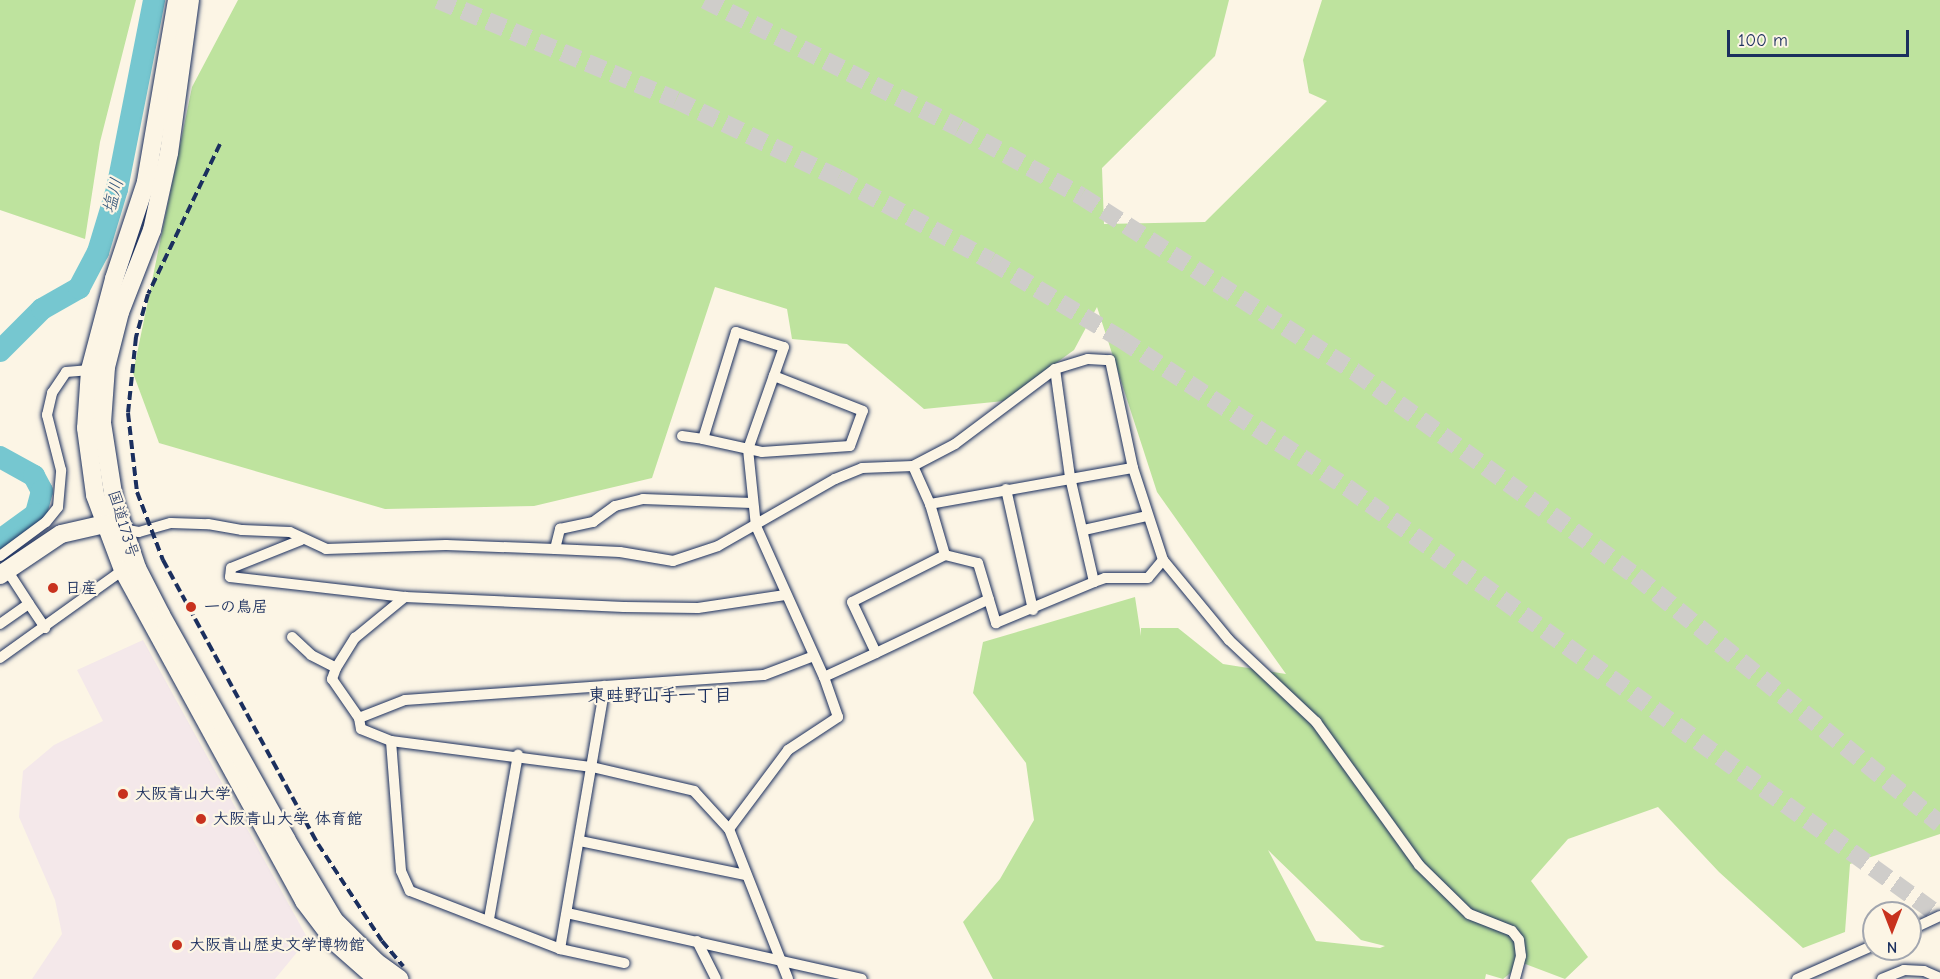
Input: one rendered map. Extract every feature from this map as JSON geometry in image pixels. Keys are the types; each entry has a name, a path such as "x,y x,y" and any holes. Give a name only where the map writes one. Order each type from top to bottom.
{"highway":[{"name":"国道173号","path":"177,0 146,182 114,279 90,370 86,428 95,495 334,920 376,962 399,979"},
{"name":"国道173号","path":"190,0 169,153 152,230 120,312 106,367 102,423 114,527 123,570 304,901 335,942 377,979"},
{"path":"2,567 61,534 114,527"}],"street":[{"path":"703,439 736,332 784,347 748,449 752,503 756,526 785,595 824,677 838,717 788,750 729,829"},
{"path":"114,527 139,532 171,523 208,524 242,530 290,532 301,540 326,549 446,545 620,552 673,561 718,546 834,479 862,468 913,466 955,444 1055,369 1088,359 1110,360 1133,468 1162,560 1228,640 1316,722 1362,790 1434,882 1469,914 1512,931 1519,940 1521,956 1515,979"},
{"path":"1055,369 1070,477 1084,530 1094,582"},
{"path":"45,628 2,567 58,507 62,470 47,415 52,393 66,372 90,370"},
{"path":"682,436 762,452 850,446 863,411 774,376"},
{"path":"913,466 930,504 945,555"},
{"path":"930,504 1070,477 1133,468"},
{"path":"1006,489 1033,610"},
{"path":"555,549 560,529 593,522 615,506 643,498 752,503"},
{"path":"1084,530 1147,516"},
{"path":"301,540 231,568 230,577 405,597 698,608 785,595"},
{"path":"876,653 852,602 945,555 978,563 996,623 1033,610 1058,595 1105,578 1148,578 1162,560"},
{"path":"0,658 123,570"},
{"path":"405,597 355,638 336,668 332,680 359,718 361,729 391,741 518,755 592,767 694,791 729,829 778,959 788,979"},
{"path":"824,677 989,599"},
{"path":"0,624 29,604"},
{"path":"292,637 312,655 336,668"},
{"path":"359,718 405,700 764,675 814,656"},
{"path":"560,949 605,686"},
{"path":"391,741 401,871 410,891 489,919 560,949 624,963"},
{"path":"489,919 518,755"},
{"path":"580,842 746,875"},
{"path":"567,913 862,979"},
{"path":"1922,924 1940,916"},
{"path":"697,941 716,979"},
{"path":"1797,979 1862,950"},
{"path":"1882,979 1904,970 1924,971 1940,978"}],"shaded area":[{"name":"大阪青山大学","path":"143,640 308,939 275,979 32,979 62,934 55,900 19,817 23,771 54,745 103,721 77,670"}],"green space":[{"path":"0,0 136,0 100,142 85,239 0,210"},
{"path":"238,0 1229,0 1215,56 1102,168 1104,224 1205,222 1327,101 1309,93 1303,60 1322,0 1940,0 1940,834 1850,864 1845,932 1803,948 1719,872 1658,807 1568,839 1531,881 1588,957 1565,979 1523,963 1503,979 1486,974 1485,979 993,979 963,922 1000,879 1034,820 1026,763 973,693 983,642 1135,597 1141,636 1141,628 1178,628 1223,664 1286,674 1157,492 1097,307 1074,350 1004,401 924,409 847,344 792,339 787,309 715,287 652,478 534,506 385,509 159,443 133,373 192,87","holes":["1268,850 1361,940 1385,946 1380,948 1316,941"]}],"waterway":[{"name":"塩川","path":"0,351 42,309 79,288 98,252 117,189 154,0"},
{"name":"塩川","path":"0,457 34,476 42,491 36,514 0,540"}],"tunnel":[{"path":"438,0 676,100 838,178 991,261 1121,339 1348,488 1940,916"},
{"path":"705,0 959,128 1081,196 1355,372 1636,576 1940,824"}],"railway":[{"path":"220,144 148,294 136,337 128,413 137,492 163,560 318,844 382,941 403,966"}],"place":[{"name":"日産","path":"53,588"},
{"name":"一の鳥居","path":"191,607"},
{"name":"大阪青山大学","path":"123,794"},
{"name":"大阪青山大学 体育館","path":"201,819"},
{"name":"大阪青山歴史文学博物館","path":"177,945"}],"district":[{"name":"東畦野山手一丁目","path":"660,696"}]}
